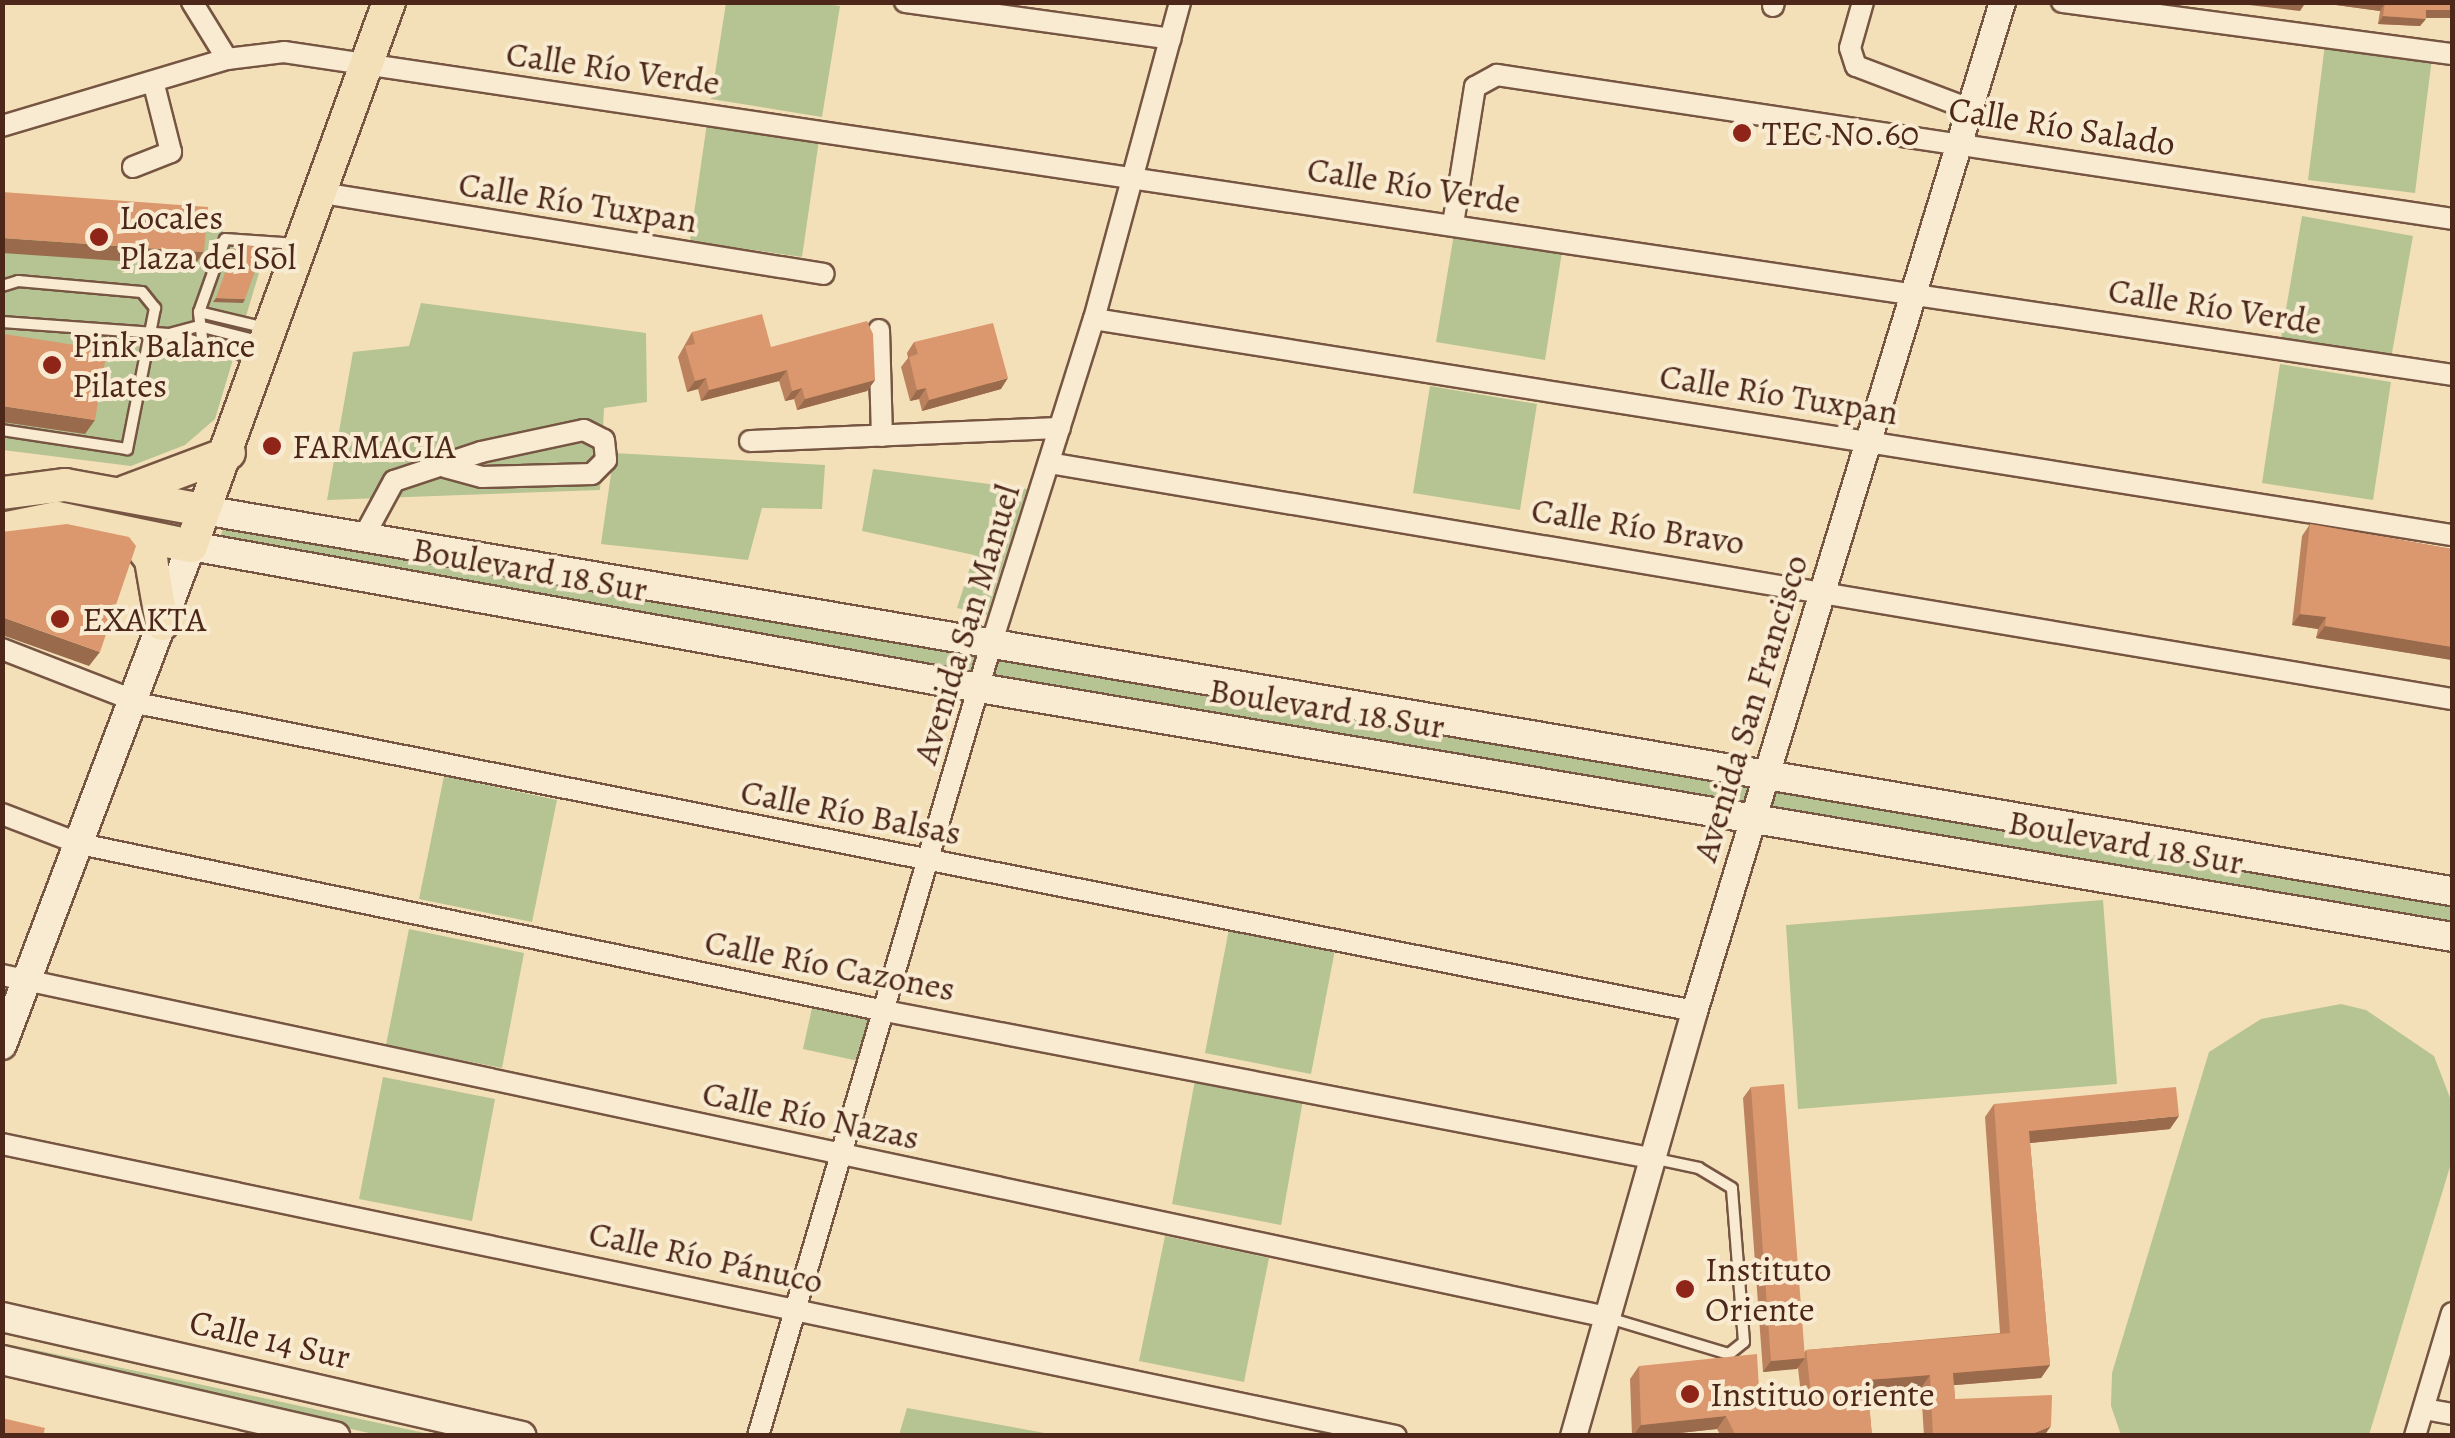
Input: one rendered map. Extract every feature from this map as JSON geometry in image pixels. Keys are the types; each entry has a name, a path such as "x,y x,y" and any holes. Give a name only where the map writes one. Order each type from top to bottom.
{"main road":[{"path":"2,1044 14,980 80,844 203,510 269,345 389,2"},
{"path":"123,492 229,453"},
{"path":"9,487 123,492 203,510"},
{"name":"Boulevard 18 Sur","path":"203,510 2452,891"},
{"path":"2,529 57,518 191,546"},
{"path":"132,534 151,560 162,624"},
{"name":"Boulevard 18 Sur","path":"191,546 979,688 1756,816 2452,938"},
{"path":"647,628 655,588"},
{"path":"774,649 782,607"},
{"path":"870,668 876,623"},
{"name":"Calle 14 Sur","path":"2,1316 522,1436"},
{"path":"2,1332 80,1334"},
{"path":"2,1360 334,1436"}],"street":[{"path":"192,2 227,59"},
{"path":"905,2 1170,40"},
{"name":"Avenida San Manuel","path":"758,1436 991,644 1094,319 1180,2"},
{"path":"1863,2 1850,48 1856,66 1969,108"},
{"name":"Avenida San Francisco","path":"1573,1436 1650,1158 2002,2"},
{"path":"2062,2 2452,54"},
{"name":"Calle Río Verde","path":"2,126 154,85 227,59 284,52 1132,175 2452,375"},
{"name":"Calle Río Salado","path":"1453,224 1475,86 1483,77 1959,143 2452,219"},
{"path":"133,167 171,152 154,85"},
{"name":"Calle Río Tuxpan","path":"322,193 824,274"},
{"name":"Calle Río Tuxpan","path":"1094,319 2452,536"},
{"path":"879,330 882,436"},
{"path":"750,441 1060,428"},
{"path":"363,538 387,486 446,466 584,430 604,440 606,460 592,474 482,477 446,466"},
{"name":"Calle Río Bravo","path":"1049,463 1822,588 2452,699"},
{"name":"Calle Río Balsas","path":"2,649 134,701 1694,1011"},
{"name":"Calle Río Cazones","path":"2,814 80,844 885,1010 1650,1158"},
{"name":"Calle Río Nazas","path":"14,980 1607,1318"},
{"name":"Calle Río Pánuco","path":"2,1144 1396,1436"},
{"path":"2416,1436 2452,1312"},
{"path":"2424,1408 2452,1414"}],"lane":[{"path":"203,346 200,312 225,239 302,245"},
{"path":"2,286 18,281 142,292 154,308 153,332 126,449 2,430"},
{"path":"200,312 269,345"},
{"path":"2,322 153,332 203,346 269,345"},
{"path":"169,334 199,326 269,345"},
{"path":"1607,1318 1730,1354 1744,1342 1732,1188 1699,1168 1650,1158"}],"green space":[{"path":"726,3 840,6 822,117 711,99"},
{"path":"2325,44 2432,58 2415,193 2308,180"},
{"path":"707,123 819,140 802,257 690,241"},
{"path":"3,203 223,217 223,232 269,240 215,419 185,445 131,466 3,450"},
{"path":"2302,216 2413,236 2390,364 2280,344"},
{"path":"1454,234 1562,252 1545,360 1436,342"},
{"path":"421,303 646,333 647,402 604,408 600,490 327,500 353,352 409,346"},
{"path":"2280,364 2391,382 2373,500 2262,483"},
{"path":"1430,386 1537,404 1520,510 1413,493"},
{"path":"614,453 825,465 822,509 762,508 748,560 601,544"},
{"path":"873,469 1027,489 987,615 957,608 974,555 862,531"},
{"path":"228,516 2452,891 2452,938 215,550"},
{"path":"444,776 557,800 532,922 419,899"},
{"path":"2103,900 2117,1084 1798,1109 1786,925"},
{"path":"409,929 524,953 502,1068 386,1045"},
{"path":"1229,929 1335,950 1311,1074 1205,1053"},
{"path":"815,994 875,1008 863,1062 803,1049"},
{"path":"2341,1004 2366,1010 2434,1056 2452,1103 2452,1160 2369,1435 2121,1435 2111,1406 2112,1373 2209,1052 2261,1019"},
{"path":"383,1077 495,1099 472,1221 359,1199"},
{"path":"1195,1080 1303,1100 1281,1225 1172,1204"},
{"path":"1165,1236 1269,1258 1244,1382 1139,1361"},
{"path":"2,1343 434,1435 378,1435 3,1351"},
{"path":"907,1408 1056,1435 899,1435"}],"building":[{"path":"2378,2 2452,2 2452,10 2426,10 2426,19 2383,16 2385,3"},
{"name":"Locales Plaza del Sol","path":"2,192 208,207 204,252 2,238"},
{"path":"235,245 264,247 245,299 216,298"},
{"path":"762,314 771,347 867,321 873,334 875,380 805,399 802,388 792,391 787,370 709,390 706,378 695,381 685,346 695,344 692,332"},
{"path":"993,323 1008,378 929,400 926,388 917,390 909,357 918,354 914,342"},
{"path":"4,334 107,350 95,420 2,406"},
{"path":"67,524 129,537 136,546 100,652 2,617 2,532"},
{"path":"2310,524 2452,549 2452,647 2325,626 2326,617 2300,614"},
{"path":"1784,1084 1805,1358 1771,1361 1751,1087"},
{"path":"2176,1087 2179,1116 2029,1131 2050,1365 1953,1373 1955,1399 2052,1395 2051,1426 2027,1436 1933,1436 1930,1375 1867,1380 1872,1436 1736,1436 1726,1416 1641,1425 1639,1366 1757,1354 1760,1407 1812,1402 1806,1350 2010,1333 1994,1104"},
{"path":"2,1418 45,1428 43,1436 2,1436"}],"place":[{"name":"TEC N0.60","path":"1742,133"},
{"name":"Locales Plaza del Sol","path":"99,237"},
{"name":"Pink Balance Pilates","path":"52,365"},
{"name":"FARMACIA","path":"272,446"},
{"name":"EXAKTA","path":"60,619"},
{"name":"Instituto Oriente","path":"1685,1289"},
{"name":"Instituo oriente","path":"1690,1394"}]}
